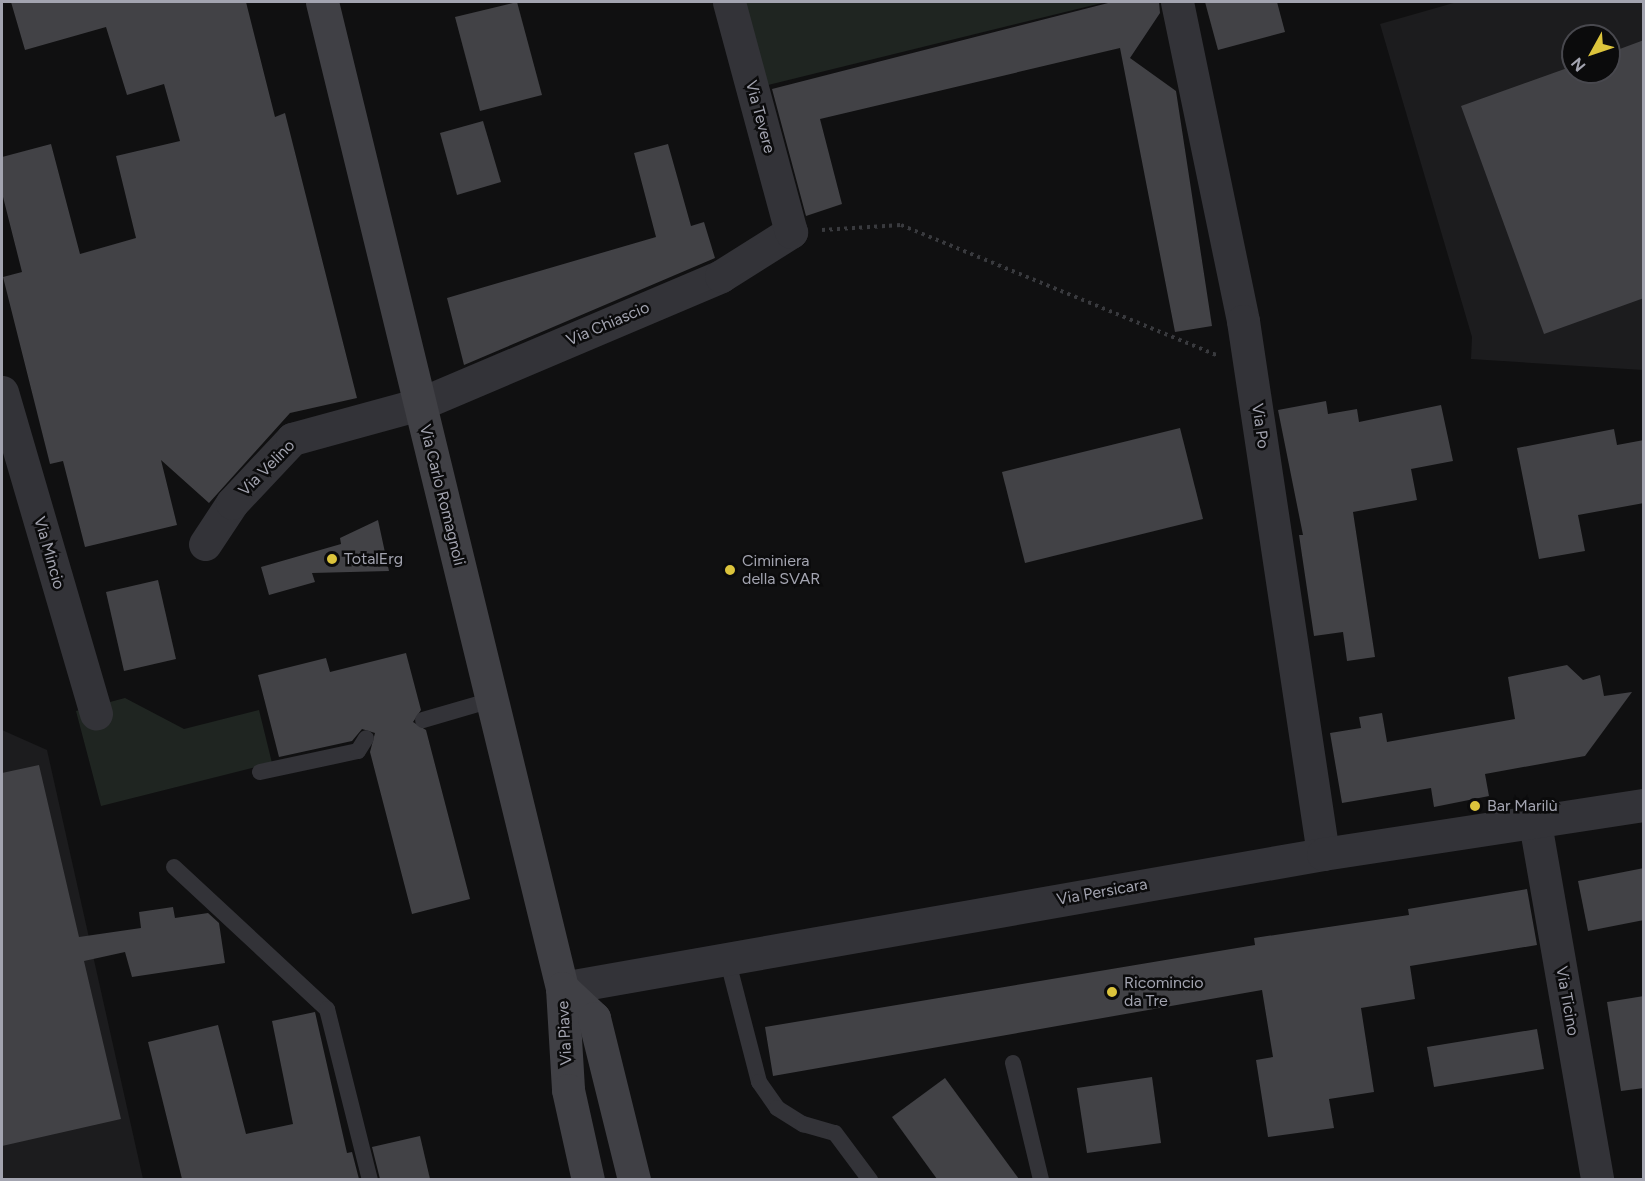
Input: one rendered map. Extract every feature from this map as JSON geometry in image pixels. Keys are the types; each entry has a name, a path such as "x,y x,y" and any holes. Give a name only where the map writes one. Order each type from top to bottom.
{"main road":[{"name":"Via Carlo Romagnoli","path":"322,2 562,988"},
{"name":"Via Piave","path":"562,988 568,1090 588,1179"},
{"name":"Via Piave","path":"562,988 594,1017 634,1179"}],"street":[{"name":"Via Tevere","path":"729,2 791,232"},
{"name":"Via Po","path":"1177,2 1201,98 1251,369 1323,854"},
{"name":"Via Chiascio","path":"420,404 721,276 791,232"},
{"name":"Via Mincio","path":"2,392 96,714"},
{"name":"Via Velino","path":"205,544 232,503 292,439 420,404"},
{"name":"Via Persicara","path":"562,988 1323,854 1644,805"},
{"name":"Via Ticino","path":"1535,823 1597,1179"}],"lane":[{"path":"423,720 492,700"},
{"path":"260,772 358,751 366,738"},
{"path":"174,867 327,1009 370,1179"},
{"path":"727,958 759,1082 777,1108 803,1124 835,1133 870,1179"},
{"path":"1013,1063 1041,1179"}],"path":[{"path":"791,232 901,225 1251,369"}],"shaded area":[{"path":"743,2 1106,2 764,86"},
{"path":"1457,2 1643,2 1643,370 1471,359 1472,337 1380,24"},
{"path":"125,698 184,729 259,710 272,763 101,806 76,711"},
{"path":"2,730 47,750 143,1179 2,1179"}],"building":[{"path":"11,2 246,2 275,117 285,113 357,398 290,413 209,503 161,460 177,525 85,547 63,461 50,464 3,277 22,272 2,193 2,157 51,144 80,254 136,238 116,156 180,141 164,84 127,95 106,27 25,50"},
{"path":"517,2 542,95 480,111 455,17"},
{"path":"1112,2 1159,2 1160,13 1130,58 1176,91 1212,326 1175,332 1120,48 820,119 842,204 806,216 772,89"},
{"path":"1205,2 1277,2 1285,32 1218,50"},
{"path":"1644,40 1644,298 1544,334 1461,106 1561,70 1561,84 1621,84 1621,49"},
{"path":"483,121 501,182 457,195 440,133"},
{"path":"668,144 691,226 704,222 715,258 464,365 447,298 656,237 634,153"},
{"path":"1326,401 1328,414 1357,409 1359,422 1441,405 1453,461 1411,469 1417,500 1353,512 1375,657 1347,661 1343,632 1314,636 1299,535 1303,535 1278,410"},
{"path":"1180,428 1203,519 1025,563 1002,472"},
{"path":"1614,429 1617,445 1644,440 1644,503 1578,515 1585,551 1539,559 1517,448"},
{"path":"378,520 389,571 312,573 315,582 269,595 261,567 341,544 340,538"},
{"path":"158,580 176,659 124,671 106,592"},
{"path":"406,653 421,710 413,722 426,730 470,899 412,914 370,752 375,733 362,729 352,741 279,757 258,675 326,658 330,672"},
{"path":"1567,665 1583,680 1600,675 1604,696 1632,692 1585,756 1485,774 1489,796 1434,807 1431,788 1342,803 1330,733 1361,728 1359,717 1382,713 1387,742 1515,719 1508,677"},
{"path":"39,765 79,937 141,928 139,912 173,907 175,918 208,913 219,923 225,963 132,977 125,952 84,961 121,1119 2,1146 2,773"},
{"path":"1644,868 1644,920 1588,931 1578,881"},
{"path":"1527,889 1537,945 1410,966 1415,999 1361,1008 1374,1092 1329,1099 1334,1128 1268,1137 1256,1060 1273,1057 1262,990 773,1076 765,1027 1255,945 1254,938 1409,915 1408,909"},
{"path":"1644,996 1644,1088 1621,1091 1607,1002"},
{"path":"315,1012 347,1153 352,1152 359,1179 182,1179 148,1042 218,1025 246,1134 293,1124 272,1021"},
{"path":"1537,1029 1544,1069 1434,1087 1427,1047"},
{"path":"1152,1077 1161,1143 1087,1153 1077,1088"},
{"path":"945,1078 1019,1179 937,1179 892,1117"},
{"path":"420,1136 430,1179 380,1179 372,1147"}],"place":[{"name":"TotalErg","path":"332,559"},
{"name":"Ciminiera della SVAR","path":"730,570"},
{"name":"Bar Marilù","path":"1475,806"},
{"name":"Ricomincio da Tre","path":"1112,992"}]}
